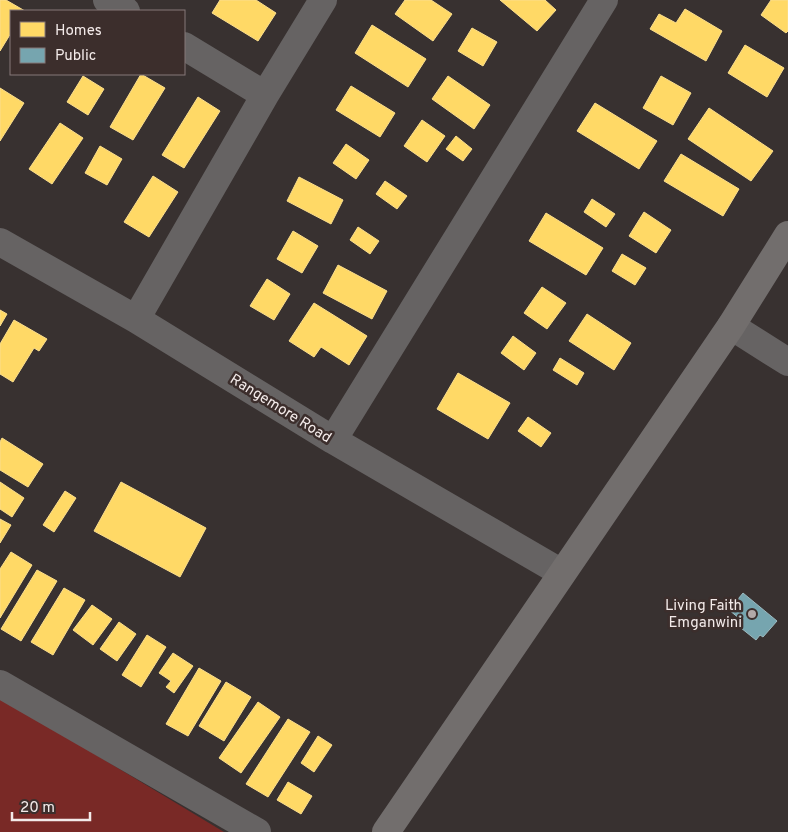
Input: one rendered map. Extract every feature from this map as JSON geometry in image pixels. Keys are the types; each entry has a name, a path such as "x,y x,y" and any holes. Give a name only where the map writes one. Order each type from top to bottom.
{"street":[{"path":"107,0 124,10"},
{"path":"136,319 265,95 324,0"},
{"path":"333,440 604,0"},
{"path":"185,47 265,95"},
{"path":"386,832 731,326 788,235"},
{"name":"Rangemore Road","path":"0,242 136,319 333,440 562,573"},
{"path":"731,326 788,362"},
{"path":"0,684 257,832"}],"shaded area":[{"path":"0,697 224,832 0,832"}],"building: Homes":[{"path":"0,0 6,0 23,10 10,10 10,35 0,51"},
{"path":"220,0 256,0 276,13 258,41 212,13"},
{"path":"405,0 431,0 452,14 433,41 395,14"},
{"path":"500,0 545,0 556,10 537,31"},
{"path":"771,0 788,0 788,31 786,33 761,15"},
{"path":"685,9 722,31 706,61 650,29 659,14 676,23"},
{"path":"372,25 426,59 408,87 355,53"},
{"path":"472,28 497,42 483,66 458,51"},
{"path":"745,45 784,68 767,97 728,73"},
{"path":"140,75 165,88 133,140 110,127"},
{"path":"83,76 104,89 88,115 67,102"},
{"path":"448,76 490,105 474,129 432,99"},
{"path":"661,76 691,93 673,125 643,108"},
{"path":"351,86 395,113 380,137 336,110"},
{"path":"0,88 24,103 0,141"},
{"path":"198,97 220,111 184,168 162,155"},
{"path":"595,103 657,141 639,169 577,131"},
{"path":"709,108 773,151 751,181 688,139"},
{"path":"422,120 445,136 427,162 404,146"},
{"path":"60,123 83,138 52,184 29,169"},
{"path":"456,136 472,149 463,161 446,149"},
{"path":"346,144 369,160 356,179 333,163"},
{"path":"100,146 122,159 107,185 85,173"},
{"path":"681,154 739,189 723,216 664,181"},
{"path":"153,176 178,192 149,237 124,222"},
{"path":"299,177 343,200 331,224 287,201"},
{"path":"385,181 407,196 397,209 376,194"},
{"path":"592,199 615,214 606,227 584,212"},
{"path":"644,212 671,230 656,253 629,236"},
{"path":"546,213 603,248 586,275 529,241"},
{"path":"358,227 379,241 370,254 350,240"},
{"path":"293,231 318,246 302,273 277,259"},
{"path":"622,254 646,268 635,285 612,271"},
{"path":"338,265 387,291 372,319 323,293"},
{"path":"267,279 290,294 274,320 250,306"},
{"path":"542,287 566,303 547,329 524,313"},
{"path":"314,303 367,336 349,365 321,347 314,357 289,341"},
{"path":"0,310 7,314 0,326"},
{"path":"587,314 631,343 614,370 569,341"},
{"path":"14,320 47,339 39,351 34,348 13,382 0,374 0,344"},
{"path":"513,336 536,353 524,370 501,353"},
{"path":"560,358 584,373 577,385 553,370"},
{"path":"458,373 510,403 488,439 437,409"},
{"path":"528,417 551,433 541,447 518,431"},
{"path":"2,438 43,464 28,487 0,470 0,442"},
{"path":"0,482 24,498 12,517 0,509"},
{"path":"121,482 206,528 180,577 94,531"},
{"path":"65,491 76,498 54,532 43,525"},
{"path":"0,519 11,525 0,543"},
{"path":"11,552 32,565 0,618 0,569"},
{"path":"37,570 57,581 21,641 1,629"},
{"path":"64,588 85,600 53,655 31,642"},
{"path":"92,605 112,619 93,645 73,630"},
{"path":"119,622 136,634 117,661 100,649"},
{"path":"147,635 166,647 141,687 122,675"},
{"path":"173,653 193,666 174,693 166,687 171,681 159,673"},
{"path":"199,668 221,681 188,736 166,724"},
{"path":"226,682 251,697 224,741 199,726"},
{"path":"258,702 280,717 241,773 219,758"},
{"path":"288,719 310,732 268,797 246,784"},
{"path":"318,736 332,745 314,772 301,763"},
{"path":"288,782 312,796 301,814 277,800"}],"building: Public":[{"name":"Living Faith Emganwini","path":"743,593 777,621 763,637 760,635 756,640 736,624 740,619 729,610"}],"place":[{"name":"Living Faith Emganwini","path":"752,614"}]}
